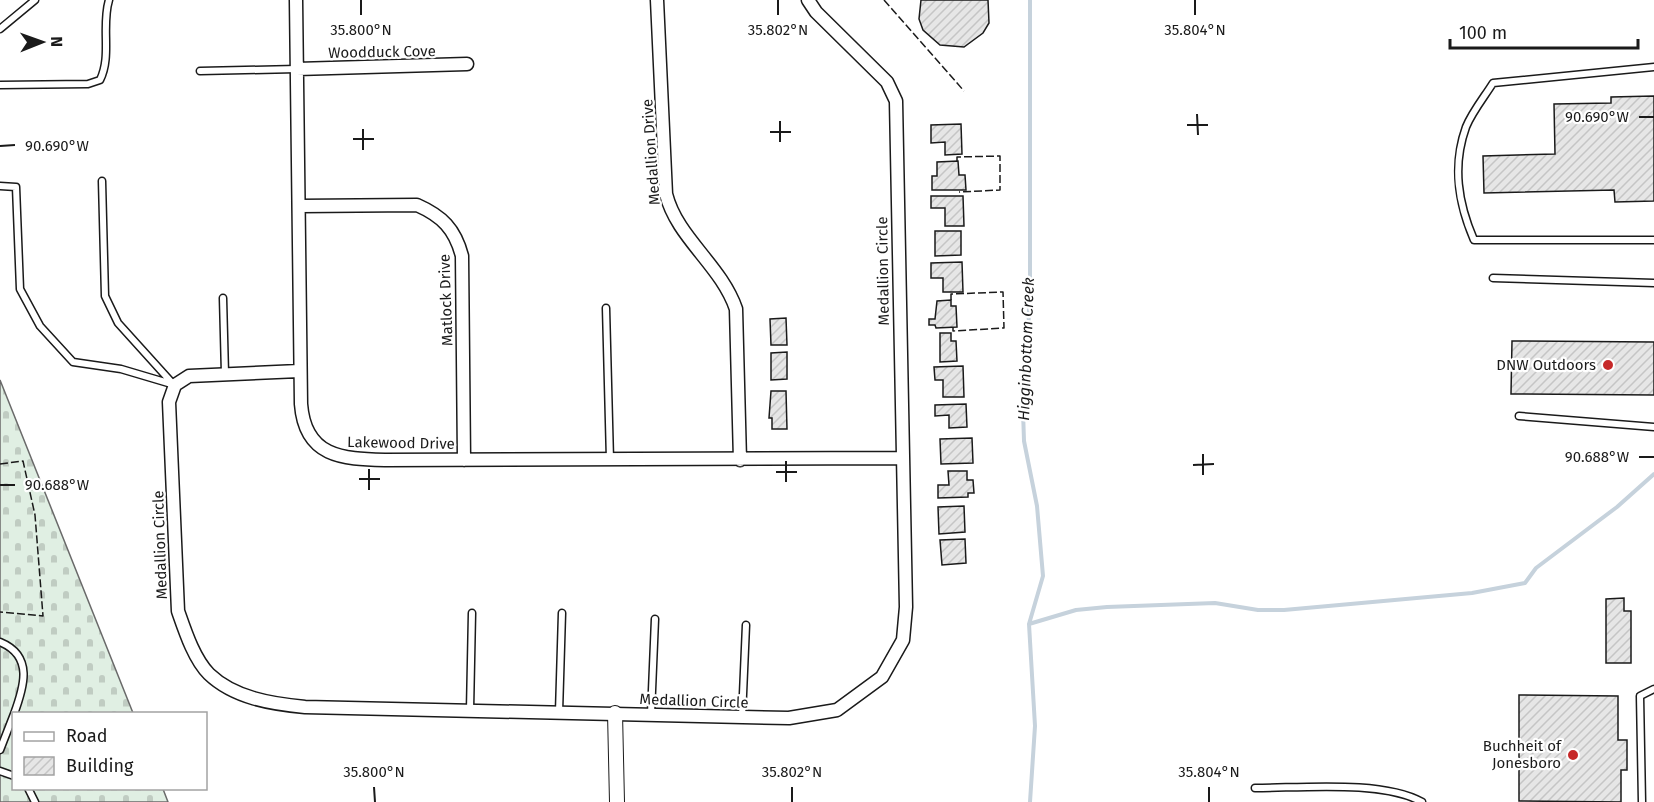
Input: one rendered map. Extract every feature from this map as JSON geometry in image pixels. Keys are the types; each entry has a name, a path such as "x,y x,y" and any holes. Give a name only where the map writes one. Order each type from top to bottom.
{"street":[{"name":"Lakewood Drive","path":"296,0 300,206 299,371 304,422 312,438 329,453 346,459 901,458"},
{"name":"Medallion Drive","path":"657,0 666,194 675,219 711,262 731,294 736,309 740,460"},
{"name":"Medallion Circle","path":"175,385 169,402 178,611 188,639 209,674 232,689 267,704 789,718 837,710 882,677 903,640 906,607 901,458 896,101 887,82 816,12 808,0"},
{"name":"Woodduck Cove","path":"297,69 467,64"},
{"name":"Matlock Drive","path":"300,206 417,205 449,225 458,241 462,256 464,460"},
{"path":"175,385 189,376 299,371"},
{"path":"615,713 617,802"}],"lane":[{"path":"0,29 35,0"},
{"path":"0,85 88,84 100,80 105,69 104,30 109,0"},
{"path":"1654,67 1493,83 1466,126 1456,179 1462,213 1474,240 1654,240"},
{"path":"200,71 297,69"},
{"path":"102,181 105,296 118,323 175,385"},
{"path":"0,186 16,187 20,289 40,326 73,362 121,369 175,385"},
{"path":"1493,278 1654,282"},
{"path":"223,298 225,374"},
{"path":"606,308 610,460"},
{"path":"1519,416 1654,427"},
{"path":"470,710 472,613"},
{"path":"559,712 562,613"},
{"path":"651,714 655,619"},
{"path":"742,717 746,625"},
{"path":"0,642 12,647 22,663 25,684 15,712"},
{"path":"1642,802 1640,696 1654,689"},
{"path":"0,750 12,719"},
{"path":"1255,788 1375,789 1409,795 1422,802"}],"green space":[{"path":"0,380 133,712 12,712 12,790 163,790 168,802 0,802"}],"building":[{"path":"921,0 988,0 989,23 983,33 964,47 940,45 923,30 919,19"},
{"path":"1654,96 1654,201 1615,202 1614,190 1484,193 1483,156 1555,154 1554,104 1611,103 1611,97"},
{"path":"961,124 962,154 945,155 945,142 931,143 931,125"},
{"path":"958,161 959,175 965,175 966,190 932,190 932,176 937,176 937,162"},
{"path":"931,196 963,196 964,226 945,226 945,208 931,208"},
{"path":"935,231 961,231 961,255 935,256"},
{"path":"962,262 963,292 943,292 943,278 931,278 931,263"},
{"path":"951,300 951,306 956,306 957,327 936,328 935,325 929,325 929,319 935,319 937,301"},
{"path":"786,318 787,345 771,345 770,319"},
{"path":"940,333 951,333 951,341 956,341 957,361 940,362"},
{"path":"1512,341 1654,342 1654,395 1511,394"},
{"path":"787,352 787,379 771,380 771,353"},
{"path":"963,366 964,397 943,397 943,380 935,380 934,367"},
{"path":"771,391 786,391 787,429 772,429 772,418 769,418"},
{"path":"966,404 967,427 949,428 949,415 935,416 935,405"},
{"path":"972,438 973,463 941,464 940,439"},
{"path":"948,471 967,471 967,480 973,480 974,493 968,493 968,497 938,498 938,485 949,485"},
{"path":"964,506 965,532 939,534 938,507"},
{"path":"965,539 966,563 942,565 940,540"},
{"path":"1624,598 1624,611 1631,611 1631,663 1606,663 1606,599"},
{"name":"Buchheit of Jonesboro","path":"1519,695 1618,696 1618,740 1627,740 1627,770 1621,770 1621,802 1519,801"}],"waterway":[{"name":"Higginbottom Creek","path":"1030,0 1030,276 1028,342 1022,380 1024,441 1037,506 1043,576 1029,624 1035,726 1030,802"},
{"path":"1029,624 1076,610 1107,607 1215,603 1258,610 1284,610 1472,593 1525,583 1536,568 1617,507 1654,474"}],"fence":[{"path":"884,0 964,91"},
{"path":"957,161 957,157 1000,156 1000,190 959,192"},
{"path":"951,300 951,294 1003,292 1004,328 953,331 953,327"},
{"path":"0,464 23,461 35,515 43,616 0,612"}],"place":[{"name":"DNW Outdoors","path":"1608,365"},
{"name":"Buchheit of Jonesboro","path":"1573,755"}]}
